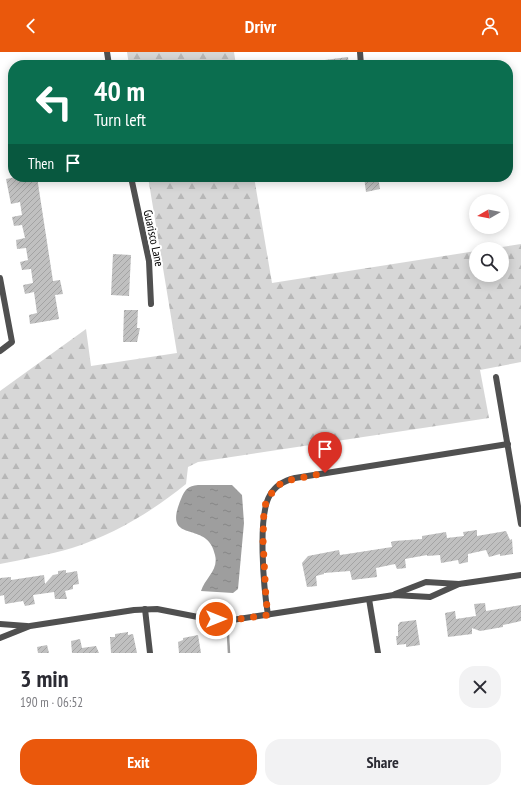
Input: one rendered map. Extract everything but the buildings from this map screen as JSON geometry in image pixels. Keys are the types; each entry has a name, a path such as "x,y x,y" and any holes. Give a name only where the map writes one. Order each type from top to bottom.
{"street":[{"name":"Guarisco Lane","path":"132,182 149,261 151,304"},
{"path":"0,278 12,342 0,351"},
{"path":"496,377 521,524"},
{"path":"268,615 265,592 264,507 275,487 295,478 508,444"},
{"path":"394,595 426,582 459,584 521,575"},
{"path":"0,624 30,626 145,609 157,609 198,617 232,620 394,595 430,597 459,584"},
{"path":"369,599 378,653"},
{"path":"145,609 150,653"},
{"path":"0,638 30,626"}],"green space":[{"path":"127,52 234,52 235,60 128,60"},
{"path":"149,182 255,182 272,283 469,252 469,282 509,282 509,246 521,244 521,362 480,370 489,418 198,462 188,467 186,484 160,504 117,529 87,543 72,548 0,564 0,391 86,329 91,366 177,353"}],"water":[{"path":"198,485 232,485 242,495 244,523 238,589 233,593 201,591 215,565 215,555 211,544 204,537 181,528 177,523 176,514 184,493 189,487"}],"waterway":[{"path":"228,635 229,653"}],"route":[{"path":"216,619 232,620 268,615 263,540 264,507 269,495 275,487 295,478 325,473"}]}
